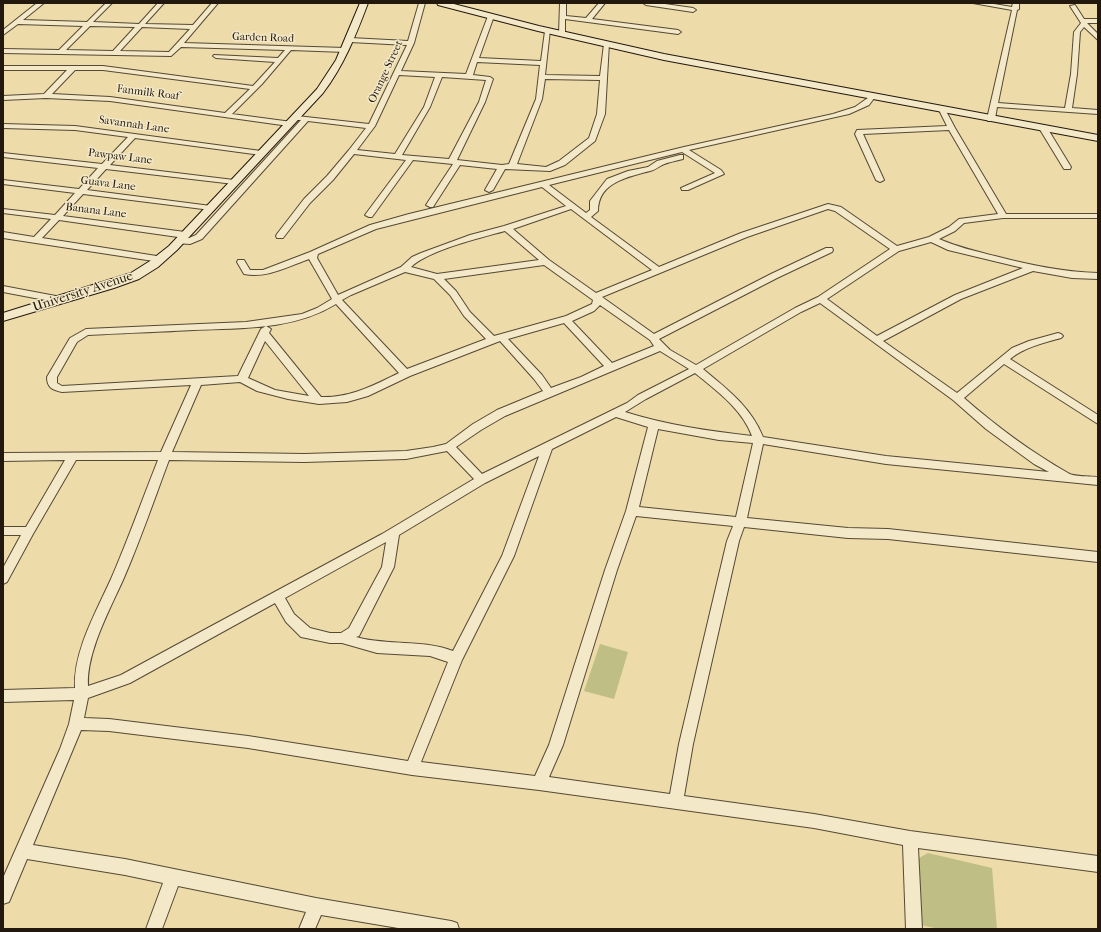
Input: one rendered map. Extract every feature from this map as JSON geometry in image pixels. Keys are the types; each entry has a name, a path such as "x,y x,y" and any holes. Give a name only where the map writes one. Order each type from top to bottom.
{"street":[{"path":"3,33 41,3"},
{"path":"62,52 109,3"},
{"path":"114,54 161,3"},
{"path":"3,51 171,54 215,3"},
{"name":"University Avenue","path":"3,317 135,276 160,259 211,208 261,153 297,120 327,82 350,40 364,3"},
{"name":"Orange Street","path":"280,236 306,201 330,178 371,126 411,44 414,28 422,3"},
{"path":"441,3 548,31 664,57 1098,138"},
{"path":"562,34 563,3"},
{"path":"588,20 602,3"},
{"path":"646,3 693,10"},
{"path":"976,3 1016,6 991,119"},
{"path":"1072,6 1083,22 1098,38"},
{"path":"469,76 491,16"},
{"path":"562,17 678,32"},
{"path":"1083,22 1098,21"},
{"path":"16,22 195,27"},
{"path":"1068,110 1074,74 1078,32 1083,22"},
{"path":"512,166 538,99 548,31"},
{"path":"350,40 411,44"},
{"path":"352,152 502,167 512,166 547,169 562,163 592,139 598,125 601,114 607,44"},
{"name":"Garden Road","path":"180,45 345,50"},
{"path":"227,116 281,60 289,49"},
{"path":"216,56 281,60"},
{"path":"476,60 543,63"},
{"path":"3,68 103,68 255,88"},
{"path":"46,96 73,68"},
{"path":"397,73 469,76 490,79 482,102 455,162 430,205"},
{"path":"397,157 427,107 439,75"},
{"path":"542,77 603,78"},
{"name":"Fanmilk Roaf","path":"3,98 46,96 110,99 227,116 371,126"},
{"path":"241,262 247,272 258,273 313,254 373,227 543,184 839,114 865,104 872,97"},
{"path":"994,105 1098,112"},
{"path":"944,110 951,128 1003,216"},
{"name":"Banana Lane","path":"3,211 57,217 182,238 190,241 199,237 297,120"},
{"path":"3,133 7,126"},
{"name":"Savannah Lane","path":"7,126 75,128 132,137 261,153"},
{"path":"880,180 859,134 860,132 951,128"},
{"path":"1043,128 1058,150 1067,168"},
{"path":"36,240 132,137"},
{"path":"685,150 720,174 685,188"},
{"path":"587,216 594,211 594,201 610,181 631,173 650,169 660,163 681,157 685,150"},
{"name":"Pawpaw Lane","path":"3,155 234,182"},
{"path":"369,216 411,158"},
{"path":"489,190 502,167"},
{"name":"Guava Lane","path":"3,182 211,208"},
{"path":"543,184 658,271"},
{"path":"573,206 507,228 473,237 424,255 415,259 404,269 336,299 320,310 305,316 268,323 86,332 73,340 52,377 52,383 55,387 62,389 242,379 249,384 286,395 319,401 338,400 353,397 406,374 497,339 565,319 592,308 597,304 596,298"},
{"path":"596,298 744,235 828,206 838,209 896,249"},
{"path":"3,696 82,694 126,679 394,532 481,480 615,413 696,369 798,310 821,299 896,249 932,239 952,229 962,221 1003,216 1098,216"},
{"path":"507,228 546,262 653,338 660,347 696,369 740,406 755,429 759,440 741,521 733,541 686,744 676,802"},
{"path":"3,235 160,259"},
{"path":"932,239 951,248 1032,268 1072,275 1098,276"},
{"path":"653,338 774,276 829,250"},
{"path":"313,254 336,299 406,374"},
{"path":"404,269 437,277 546,262"},
{"path":"877,340 958,296 1009,278 1032,268"},
{"path":"437,277 452,293 467,314 534,372 549,392"},
{"path":"3,289 61,300"},
{"path":"821,299 957,398 996,430 1038,461 1067,477"},
{"path":"565,319 610,367"},
{"path":"242,379 268,323"},
{"path":"264,334 319,401"},
{"path":"957,398 1015,350 1032,343 1058,336"},
{"path":"3,457 165,456 229,458 362,457 406,455 449,447 477,427 501,413 660,347"},
{"path":"1003,360 1098,420"},
{"path":"3,896 67,750 76,724 82,694 81,677 89,646 165,456 197,382"},
{"path":"615,413 654,425 886,460 1067,477 1098,482"},
{"path":"539,783 556,745 632,511 654,425"},
{"path":"412,768 456,659 508,556 548,446"},
{"path":"449,447 481,480"},
{"path":"3,579 29,531 73,457"},
{"path":"632,511 848,533 920,538 1098,557"},
{"path":"3,531 29,531"},
{"path":"342,638 354,632 388,567 394,532"},
{"path":"278,596 290,618 306,633 330,638 342,638 362,645 448,654 456,659"},
{"path":"76,724 109,725 248,742 412,768 539,783 814,821 910,839 1098,864"},
{"path":"910,839 914,929"},
{"path":"23,851 126,867 316,906 451,929"},
{"path":"154,929 173,877"},
{"path":"308,929 316,906"}],"shaded area":[{"path":"600,644 628,652 614,699 584,691"},
{"path":"928,853 992,868 997,929 939,929 921,925 919,858"}]}
